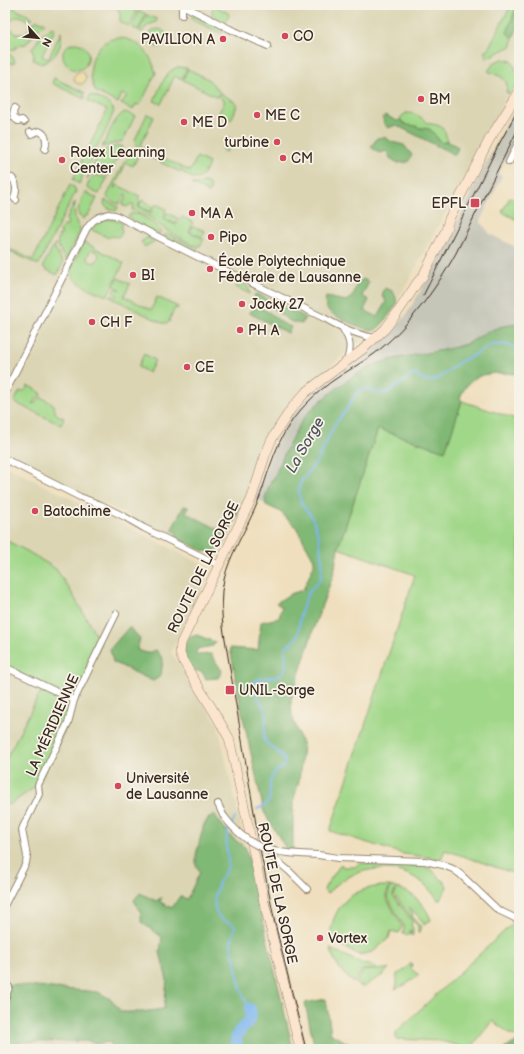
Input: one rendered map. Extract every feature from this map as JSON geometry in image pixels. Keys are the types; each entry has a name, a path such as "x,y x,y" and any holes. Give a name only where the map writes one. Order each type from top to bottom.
{"street":[{"path":"182,14 182,5 268,46"},
{"name":"ROUTE DE LA SORGE","path":"300,1049 264,902 229,738 182,659 180,653 181,643 251,499 265,456 278,429 305,393 362,350 385,329 404,303 417,283 419,272 441,229 449,219 489,140 519,92"},
{"path":"15,108 13,112 15,119 18,121 22,120 24,122"},
{"path":"30,132 31,134 38,131 44,134 46,140 45,150"},
{"path":"509,162 519,141"},
{"path":"12,178 16,186 14,198 16,200"},
{"path":"5,393 87,228 99,217 104,215 112,214 126,220 177,247 324,318 343,329 363,336 375,338"},
{"path":"343,329 348,337 350,346 346,362"},
{"path":"5,460 80,497 105,507 219,565"},
{"name":"LA MÉRIDIENNE","path":"5,904 8,892 26,863 27,856 22,833 23,827 39,794 38,785 68,723 74,700 116,614"},
{"path":"5,666 74,700"},
{"path":"218,804 223,815 240,835 269,851 286,854 318,855 338,858 425,861 443,865 460,874 498,910 519,920"},
{"path":"271,856 289,870 306,889"},
{"path":"5,983 8,987 5,999"}],"shaded area":[{"name":"École Polytechnique Fédérale de Lausanne","path":"5,5 519,5 519,82 509,94 396,304 378,327 307,385 279,416 257,464 249,493 224,543 218,549 211,552 203,551 5,456"},
{"path":"519,104 519,132 498,174 502,176 480,221 490,234 519,249 519,324 494,329 464,345 410,355 409,357 398,358 376,364 327,395 303,419 294,434 273,480 271,480 265,498 266,505 258,499 257,496 274,447 283,429 294,413 309,397 321,386 366,355 391,334 406,315 420,292 444,244 446,245 487,161 508,121"},
{"name":"Université de Lausanne","path":"5,466 198,562 203,566 206,575 205,583 171,652 217,723 293,1049 5,1049"}],"green space":[{"path":"5,5 33,18 28,21 20,16 12,19 9,25 5,27"},
{"path":"116,5 123,5 137,11 129,26 120,22 120,14"},
{"path":"511,5 519,5 519,24 513,38 512,46 486,58 485,50 487,51"},
{"path":"517,5 519,5 519,24 513,38 507,33"},
{"path":"214,6 227,12 229,15 225,22 214,16 212,9"},
{"path":"139,11 146,14 138,30 131,27"},
{"path":"147,15 157,19 156,22 147,26 142,32 139,31"},
{"path":"193,15 224,30 222,34 191,19"},
{"path":"37,20 45,23 26,44 19,45 13,50 5,46 5,31 11,29 17,34 24,34 28,31 31,24"},
{"path":"52,27 55,29 42,56 48,59 61,32 61,43 54,56 41,64 33,60 34,55 32,49 40,37"},
{"path":"158,29 164,32 167,38 164,44 158,47 152,44 149,38 152,32"},
{"path":"116,38 130,40 142,47 150,58 156,73 141,103 139,105 136,104 133,110 121,104 127,96 122,94 118,103 96,92 91,76 92,59 96,52 108,41"},
{"path":"74,43 82,45 86,48 88,53 87,64 80,69 75,70 65,63 63,58 63,52 67,47"},
{"path":"5,52 12,56 15,61 13,64 5,60"},
{"path":"502,59 512,61 516,71 519,74 518,82 510,94 506,92 507,87 503,78 488,71 495,62"},
{"path":"178,67 187,68 182,79 175,76 161,104 154,101 166,76 173,69"},
{"path":"188,69 208,79 220,92 217,97 183,80"},
{"path":"54,78 85,93 83,96 86,97 84,99 52,83"},
{"path":"221,93 236,103 236,109 231,120 218,114 225,101 219,97"},
{"path":"90,95 101,99 110,105 114,111 108,127 98,145 91,151 87,151 107,110 88,101"},
{"path":"125,112 135,116 123,141 102,147 114,122 121,114"},
{"path":"406,113 415,114 428,123 440,126 445,132 447,141 442,143 432,131 425,128 409,126 402,122 400,118"},
{"path":"147,114 154,117 140,146 147,149 144,154 140,152 135,140"},
{"path":"385,115 397,121 401,120 407,125 430,129 442,143 447,141 458,147 455,155 396,125 388,128 384,124 383,118"},
{"path":"384,137 392,142 404,145 412,155 408,162 398,163 390,158 387,151 379,153 371,147 377,138"},
{"path":"228,138 232,140 226,152 222,150"},
{"path":"117,146 123,146 108,176 93,173 86,180 100,152"},
{"path":"148,150 182,167 180,172 146,155"},
{"path":"94,154 79,184 73,179 84,156"},
{"path":"130,156 138,156 133,166 126,163 114,188 115,189 117,185 140,196 138,200 140,201 138,207 151,213 156,204 166,209 163,219 176,225 182,217 193,222 189,232 204,239 200,246 193,245 166,230 150,217 132,210 134,205 131,204 127,207 122,205 127,195 125,194 119,204 112,202 108,198 107,196 124,162"},
{"path":"197,157 209,163 206,171 204,170 205,172 203,176 197,179 182,172 184,168 190,171"},
{"path":"96,175 107,178 99,194 87,188 90,180"},
{"path":"204,182 208,183 210,186 209,193 192,184 197,184"},
{"path":"70,185 74,187 76,191 39,264 36,264 5,249 5,247 33,260"},
{"path":"85,192 97,198 88,216 86,215 84,219 79,216 78,211"},
{"path":"510,197 519,202 519,221 502,212"},
{"path":"105,200 118,207 116,211 107,208 104,204"},
{"path":"142,200 153,206 150,212 139,206"},
{"path":"75,202 75,217 81,230 66,260 59,249 58,238 62,233 60,232 63,226 66,226 68,222 66,220"},
{"path":"167,213 178,218 175,224 164,218"},
{"path":"130,214 142,216 154,223 161,231 159,235 158,233 144,226 135,223 128,217"},
{"path":"107,219 123,223 121,227 122,232 119,236 111,236 109,238 90,229 99,221"},
{"path":"193,226 205,231 202,237 190,232"},
{"path":"168,234 198,249 196,253 162,236"},
{"path":"147,238 152,239 155,242 144,246 142,241"},
{"path":"84,242 124,263 107,296 84,286 71,274 72,266","holes":["92,250 97,252 99,255 97,261 93,263 89,261 87,258 88,254"]},
{"path":"55,243 55,249 63,263 57,275 45,269 43,266"},
{"path":"118,278 130,284 124,296 151,310 157,297 178,307 177,309 175,308 169,320 170,321 168,323 162,323 110,297 112,295 116,297 118,295 113,292 115,288 120,289 114,286"},
{"path":"363,279 369,282 362,296 369,300 364,310 378,317 386,301 382,295 385,288 393,291 396,298 397,304 383,323 375,330 365,329 343,320 332,313 325,303 326,297 346,301 353,296 357,284"},
{"path":"239,282 248,287 250,294 236,287"},
{"path":"257,294 305,317 302,324 289,320 274,309 257,301 254,295"},
{"path":"257,306 270,313 282,323 291,327 288,333 249,313"},
{"path":"519,324 519,374 500,373 484,375 477,377 470,382 460,398 462,401 445,451 378,429 338,548 334,573 315,624 291,700 292,716 303,746 299,781 293,802 293,851 286,849 264,812 242,713 230,648 258,650 261,622 279,618 282,607 276,603 290,594 303,590 314,565 314,560 296,527 279,511 266,505 265,498 271,480 273,480 298,426 304,418 319,402 348,380 373,365 398,358 463,345 495,329"},
{"path":"144,354 155,360 149,373 138,367"},
{"path":"28,386 40,392 41,395 32,404 41,397 54,405 56,414 64,418 61,425 14,402 20,391 23,392"},
{"path":"462,401 519,420 519,875 445,850 441,859 403,854 330,831 415,575 338,548 378,429 445,451"},
{"path":"184,506 188,507 186,513 226,533 239,507 241,508 224,543 218,549 211,552 203,551 177,538 176,532 172,530"},
{"path":"5,540 27,551 56,569 70,590 101,645 74,700 68,723 38,785 9,805 5,804 5,761 44,685 5,667"},
{"path":"129,627 140,638 137,650 147,653 156,650 163,659 161,676 153,681 113,662 110,649"},
{"path":"197,635 215,642 213,646 197,649 196,655 211,654 222,671 218,678 206,679 202,672 193,670 185,662 184,648 188,638"},
{"path":"214,814 231,837 246,848 293,1049 111,1049 111,1042 95,1044 89,1041 5,1042 5,984 98,992 112,1000 121,1012 141,1012 164,1009 167,980 160,952 162,937 141,922 141,913 134,900 140,893 156,901 162,897 160,902 172,908 180,896 187,899 200,872 196,865 196,855 204,824"},
{"path":"359,863 425,867 433,871 446,884 447,887 439,901 423,883 411,876 399,871 373,869 348,877 327,894 324,890 325,887 341,864 343,867 355,867"},
{"path":"382,886 390,886 386,898 402,926 399,933 391,931 389,938 374,951 359,955 330,939 334,917 345,901 352,895 361,891"},
{"path":"391,886 396,888 393,896 413,922 411,925 413,928 412,936 411,930 410,935 403,934 404,926 387,897"},
{"path":"398,888 409,893 418,900 431,920 424,925 410,907 409,908 413,913 412,916 420,925 421,930 418,933 418,927 415,922 394,895"},
{"path":"512,924 519,929 519,1032 514,1036 492,1021 470,1049 441,1041 396,1039 396,1032"},
{"path":"330,949 360,962 361,964 375,966 377,969 362,970 354,983 339,968"},
{"path":"410,964 412,964 412,970 419,975 405,985 395,989 397,974 402,972"},
{"path":"389,968 383,975 363,987 356,984 363,971"},
{"path":"326,999 331,1034 348,1043 352,1049 315,1049 305,1003"},
{"path":"519,1040 519,1048 504,1049"}],"sand":[{"path":"78,72 82,72 86,78 82,84 78,84 74,80 74,76"}],"waterway":[{"name":"La Sorge","path":"257,809 267,804 270,797 271,778 276,771 284,766 285,763 280,754 264,740 266,714 253,688 253,684 256,680 279,676 285,669 285,649 296,639 298,635 301,613 306,598 321,577 322,562 319,537 312,517 303,506 300,499 300,483 317,461 335,424 348,408 356,393 360,390 365,389 385,393 398,386 412,375 416,375 427,381 435,380 461,361 491,345 505,344 514,347 519,351"},
{"name":"La Sorge","path":"235,818 229,829 227,838 226,847 228,866 219,882 214,905 217,915 235,926 231,948 240,987 250,1009"},
{"name":"La Sorge","path":"238,1049 236,1040 238,1034 251,1016 250,1009"}],"tram line":[{"path":"423,296 498,146 519,108"},
{"path":"306,1049 275,923 261,854 223,627 222,591 226,571 258,502 277,448 290,424 314,396 336,378 374,354 398,333 420,308 440,280 456,253 519,127"}],"place":[{"name":"CO","path":"285,36"},
{"name":"PAVILION A","path":"223,39"},
{"name":"BM","path":"421,99"},
{"name":"ME C","path":"257,115"},
{"name":"ME D","path":"184,122"},
{"name":"turbine","path":"277,142"},
{"name":"CM","path":"283,158"},
{"name":"Rolex Learning Center","path":"62,160"},
{"name":"EPFL","path":"475,203"},
{"name":"MA A","path":"192,213"},
{"name":"Pipo","path":"211,237"},
{"name":"École Polytechnique Fédérale de Lausanne","path":"210,269"},
{"name":"BI","path":"133,275"},
{"name":"Jocky 27","path":"242,304"},
{"name":"CH F","path":"92,322"},
{"name":"PH A","path":"240,330"},
{"name":"CE","path":"187,367"},
{"name":"Batochime","path":"35,511"},
{"name":"UNIL-Sorge","path":"230,690"},
{"name":"Université de Lausanne","path":"118,786"},
{"name":"Vortex","path":"320,938"}]}
